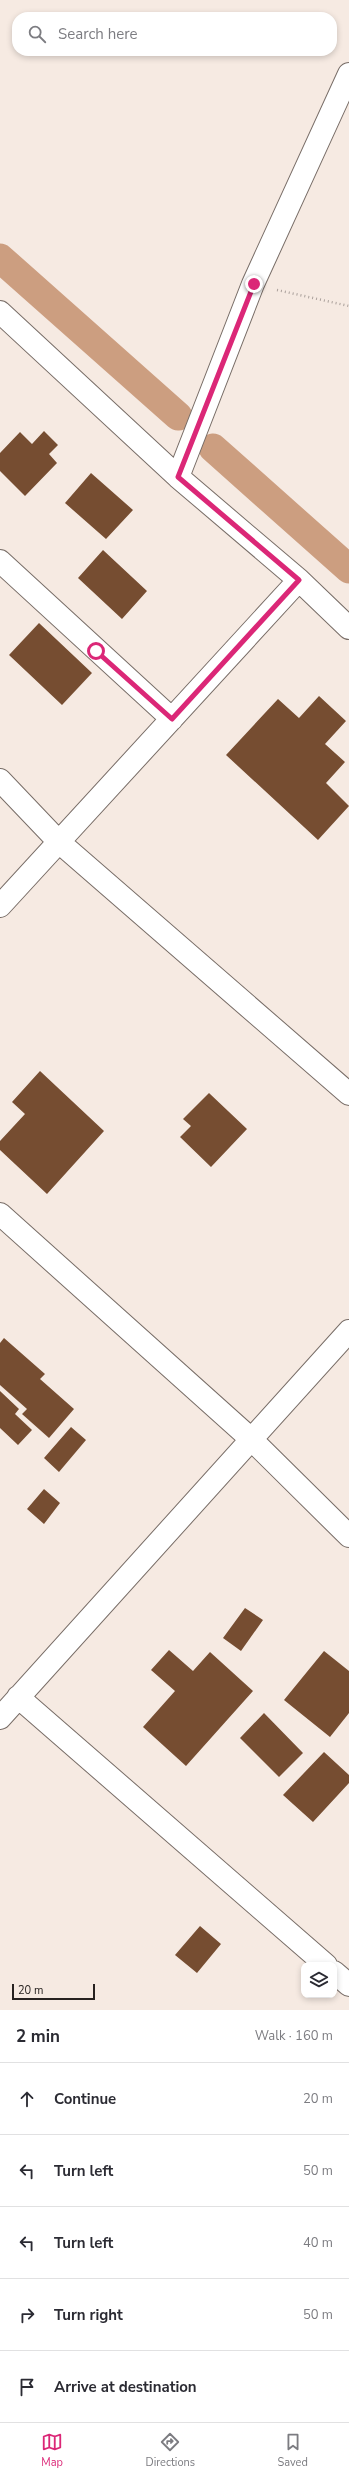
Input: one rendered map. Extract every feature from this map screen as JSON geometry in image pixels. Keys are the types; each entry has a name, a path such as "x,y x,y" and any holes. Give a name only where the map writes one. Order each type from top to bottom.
{"street":[{"path":"178,477 254,284 349,74"},
{"path":"0,312 178,477 299,580 349,628"},
{"path":"0,561 172,719"},
{"path":"0,906 299,580"},
{"path":"0,780 60,842 349,1094"},
{"path":"0,1214 251,1440 349,1536"},
{"path":"0,1718 349,1331"},
{"path":"18,1697 323,1962"},
{"path":"337,1975 349,1985"}],"path":[{"path":"254,284 349,306"}],"building":[{"path":"44,431 58,445 49,454 57,463 25,496 0,471 0,453 20,432 32,444"},
{"path":"91,473 133,510 106,539 65,503"},
{"path":"103,550 147,591 122,619 78,578"},
{"path":"39,623 92,673 62,705 9,655"},
{"path":"319,696 346,721 325,744 345,762 326,783 349,806 318,840 226,755 278,699 299,718"},
{"path":"40,1071 104,1131 47,1194 0,1150 0,1141 25,1114 12,1102"},
{"path":"209,1093 247,1129 211,1167 180,1137 191,1126 183,1119"},
{"path":"4,1338 45,1374 40,1379 74,1409 49,1438 22,1414 27,1409 0,1385 0,1343"},
{"path":"0,1391 19,1409 15,1414 32,1430 18,1445 0,1428"},
{"path":"71,1427 86,1440 59,1472 44,1458"},
{"path":"44,1489 60,1503 44,1524 27,1509"},
{"path":"245,1608 263,1620 241,1651 223,1638"},
{"path":"169,1650 193,1671 210,1652 253,1691 186,1766 143,1727 175,1691 151,1670"},
{"path":"324,1651 349,1671 349,1713 330,1737 284,1700"},
{"path":"264,1713 303,1753 279,1777 240,1738"},
{"path":"324,1752 349,1775 349,1783 313,1822 283,1795"},
{"path":"200,1926 221,1944 197,1973 175,1955"}],"waterway":[{"path":"0,258 178,416"},
{"path":"213,448 349,569"}],"route":[{"path":"96,651 172,719 299,580 178,477 254,284"}]}
